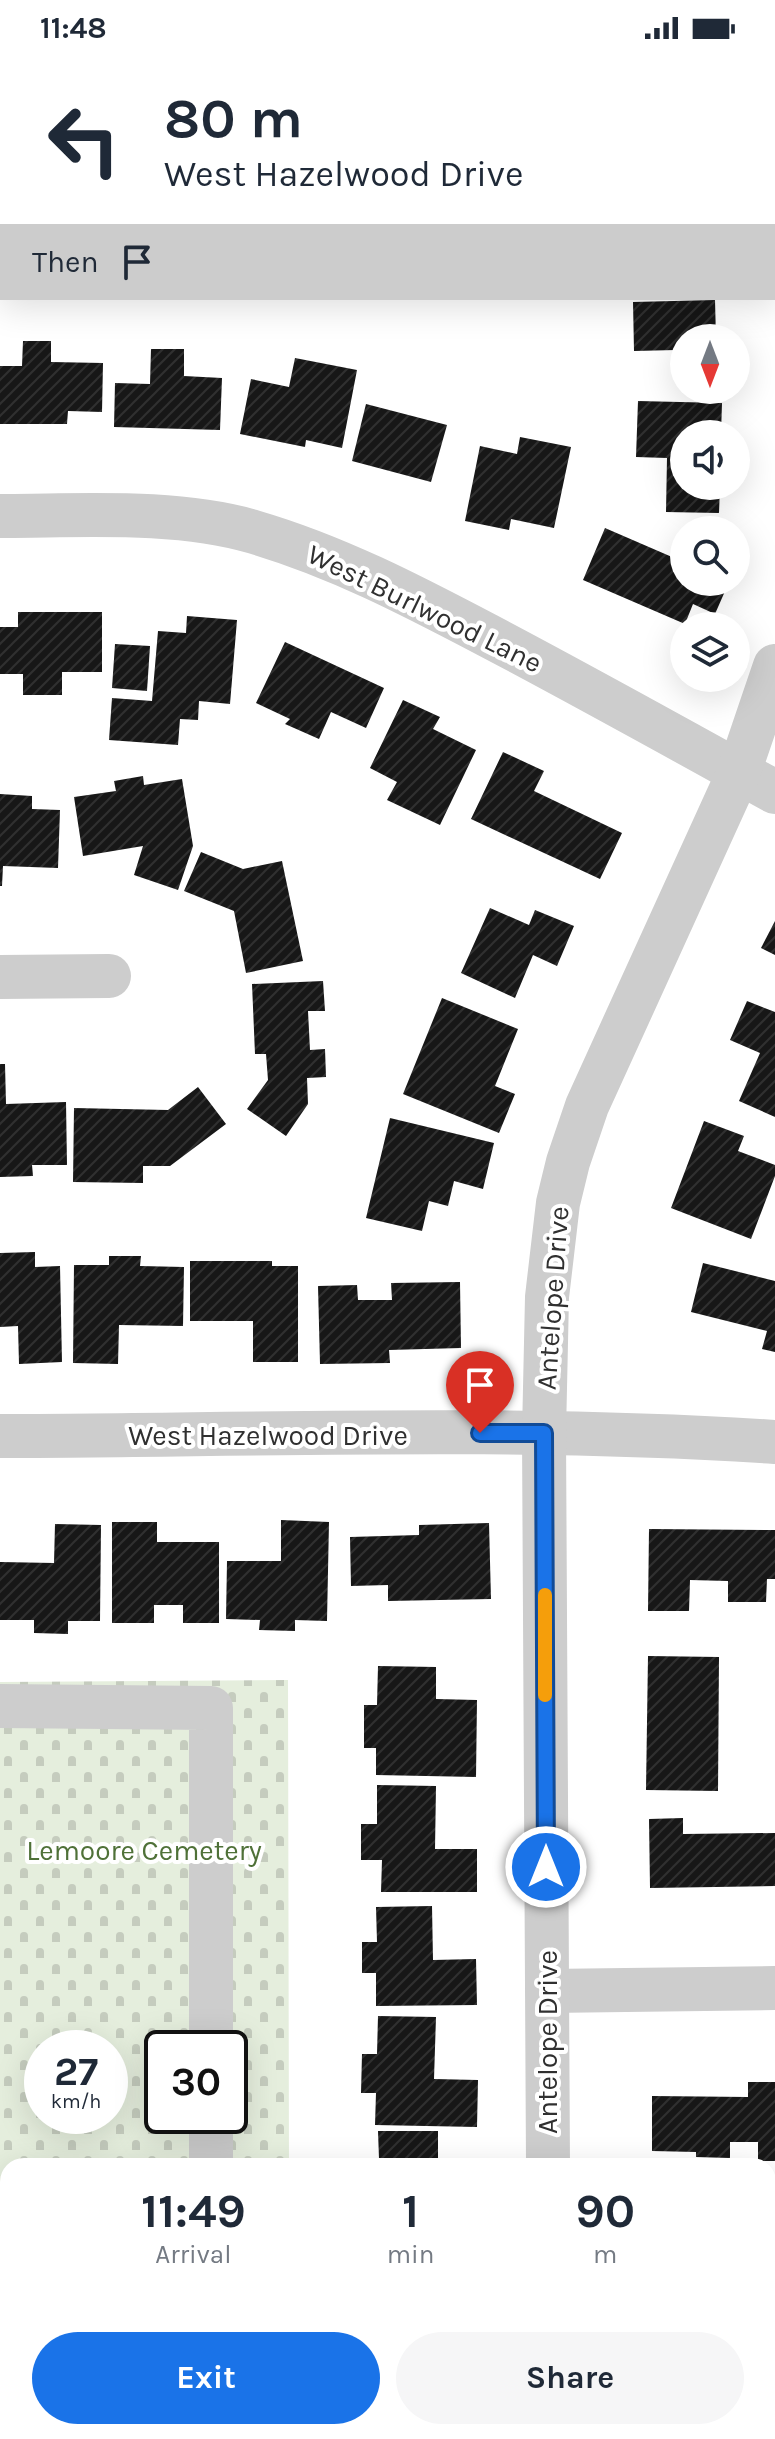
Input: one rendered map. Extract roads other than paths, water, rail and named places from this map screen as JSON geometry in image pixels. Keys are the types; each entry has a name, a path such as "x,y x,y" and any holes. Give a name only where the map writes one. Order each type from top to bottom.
{"street":[{"name":"West Burlwood Lane","path":"0,516 122,516 252,531 343,563 407,593 568,677 757,782"},
{"name":"Antelope Drive","path":"548,2158 544,1433 547,1297 558,1203 587,1106 757,782 775,666"},
{"path":"0,977 109,976"},
{"name":"West Hazelwood Drive","path":"0,1436 544,1433 662,1435 775,1442"},
{"path":"0,1706 211,1708 211,2030"},
{"path":"547,1991 775,1988"},
{"path":"211,2134 211,2158"}],"park label":[{"name":"Lemoore Cemetery","path":"144,1850"}]}
